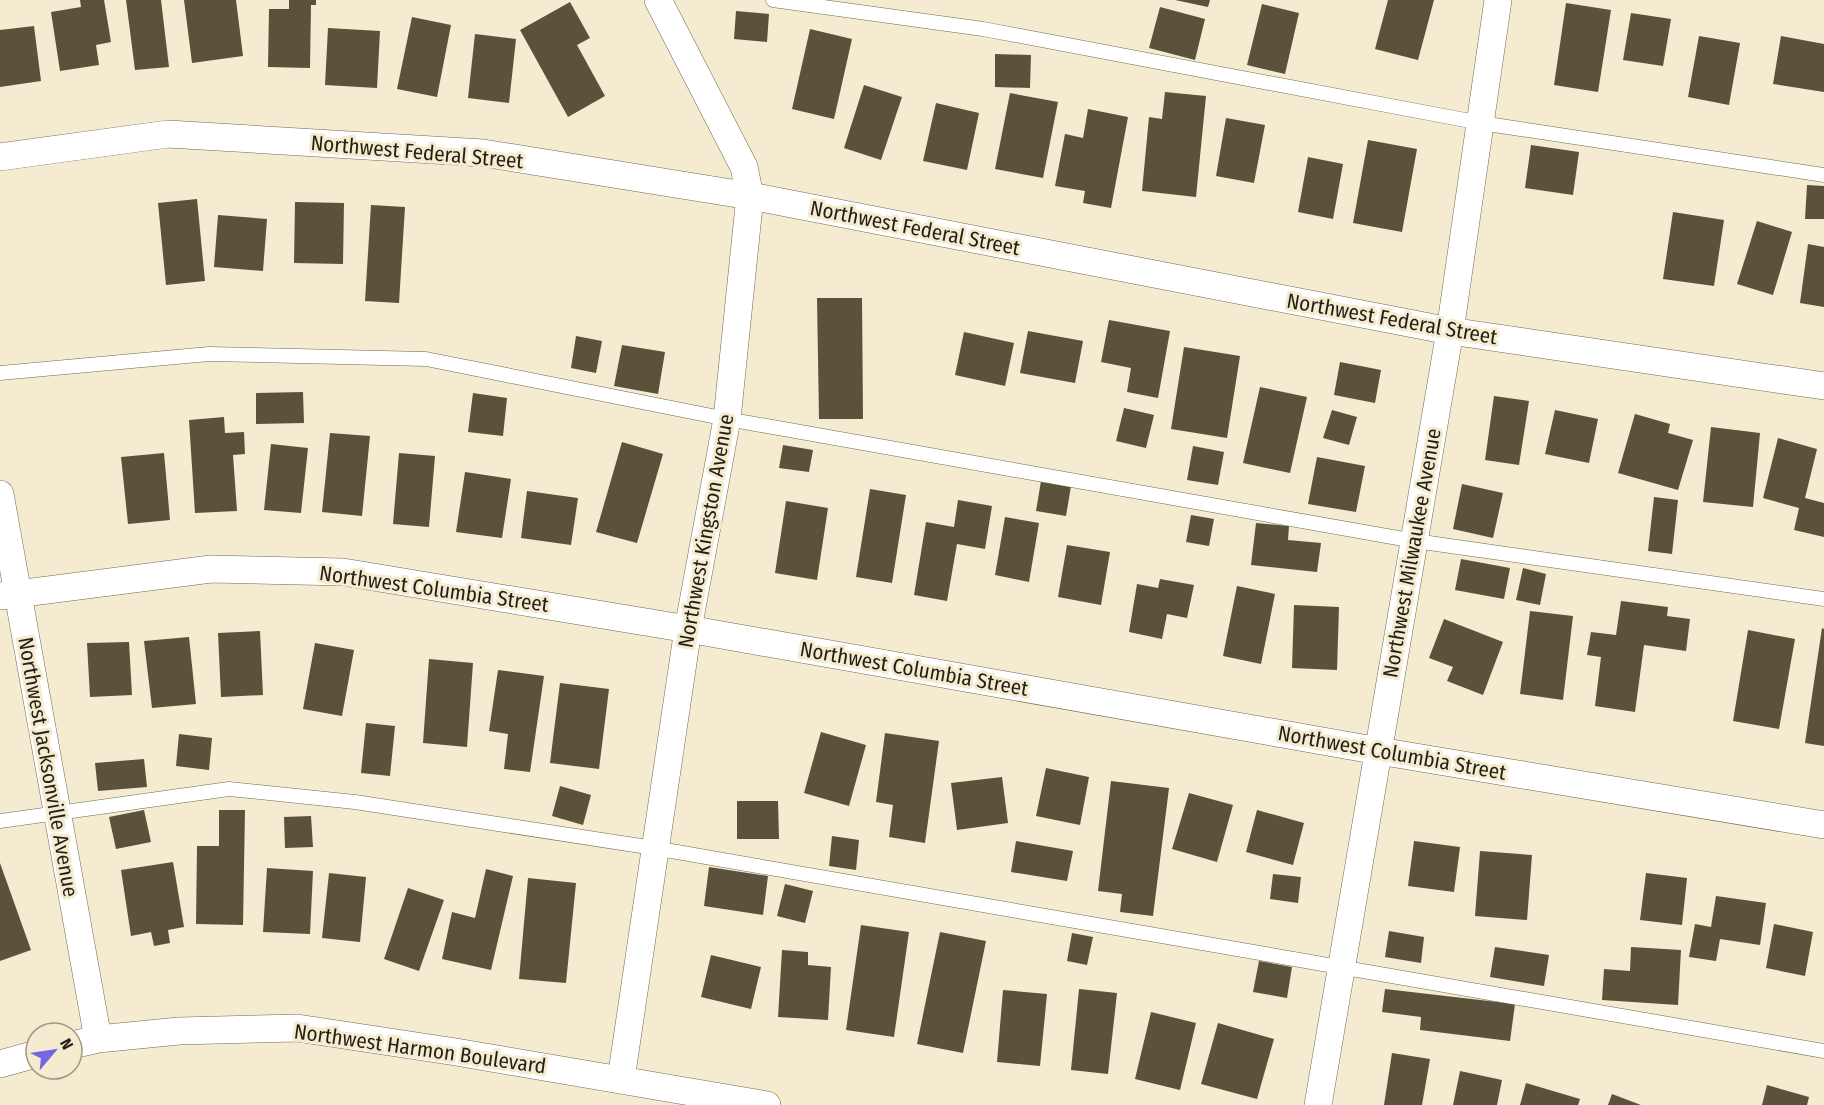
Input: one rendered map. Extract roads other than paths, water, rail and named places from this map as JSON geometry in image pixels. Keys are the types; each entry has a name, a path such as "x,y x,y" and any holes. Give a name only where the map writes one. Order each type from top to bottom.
{"street":[{"name":"Northwest Kingston Avenue","path":"621,1079 688,629 727,419 750,196 744,167 658,0"},
{"name":"Northwest Milwaukee Avenue","path":"1318,1105 1450,331 1498,0"},
{"name":"Northwest Federal Street","path":"0,157 168,134 483,153 750,196 1450,331 1824,386"},
{"name":"Northwest Jacksonville Avenue","path":"0,494 8,594 55,812 98,1039"},
{"name":"Northwest Columbia Street","path":"8,594 211,569 343,572 688,629 1379,752 1824,825"},
{"name":"Northwest Harmon Boulevard","path":"84,1042 179,1031 297,1028 621,1079 767,1105"},
{"path":"0,1065 24,1058"}],"lane":[{"path":"773,0 983,29 1481,123 1824,175"},
{"path":"0,373 209,354 426,359 727,419 1414,541 1824,599"},
{"path":"0,821 229,789 355,802 654,848 1824,1052"}]}
